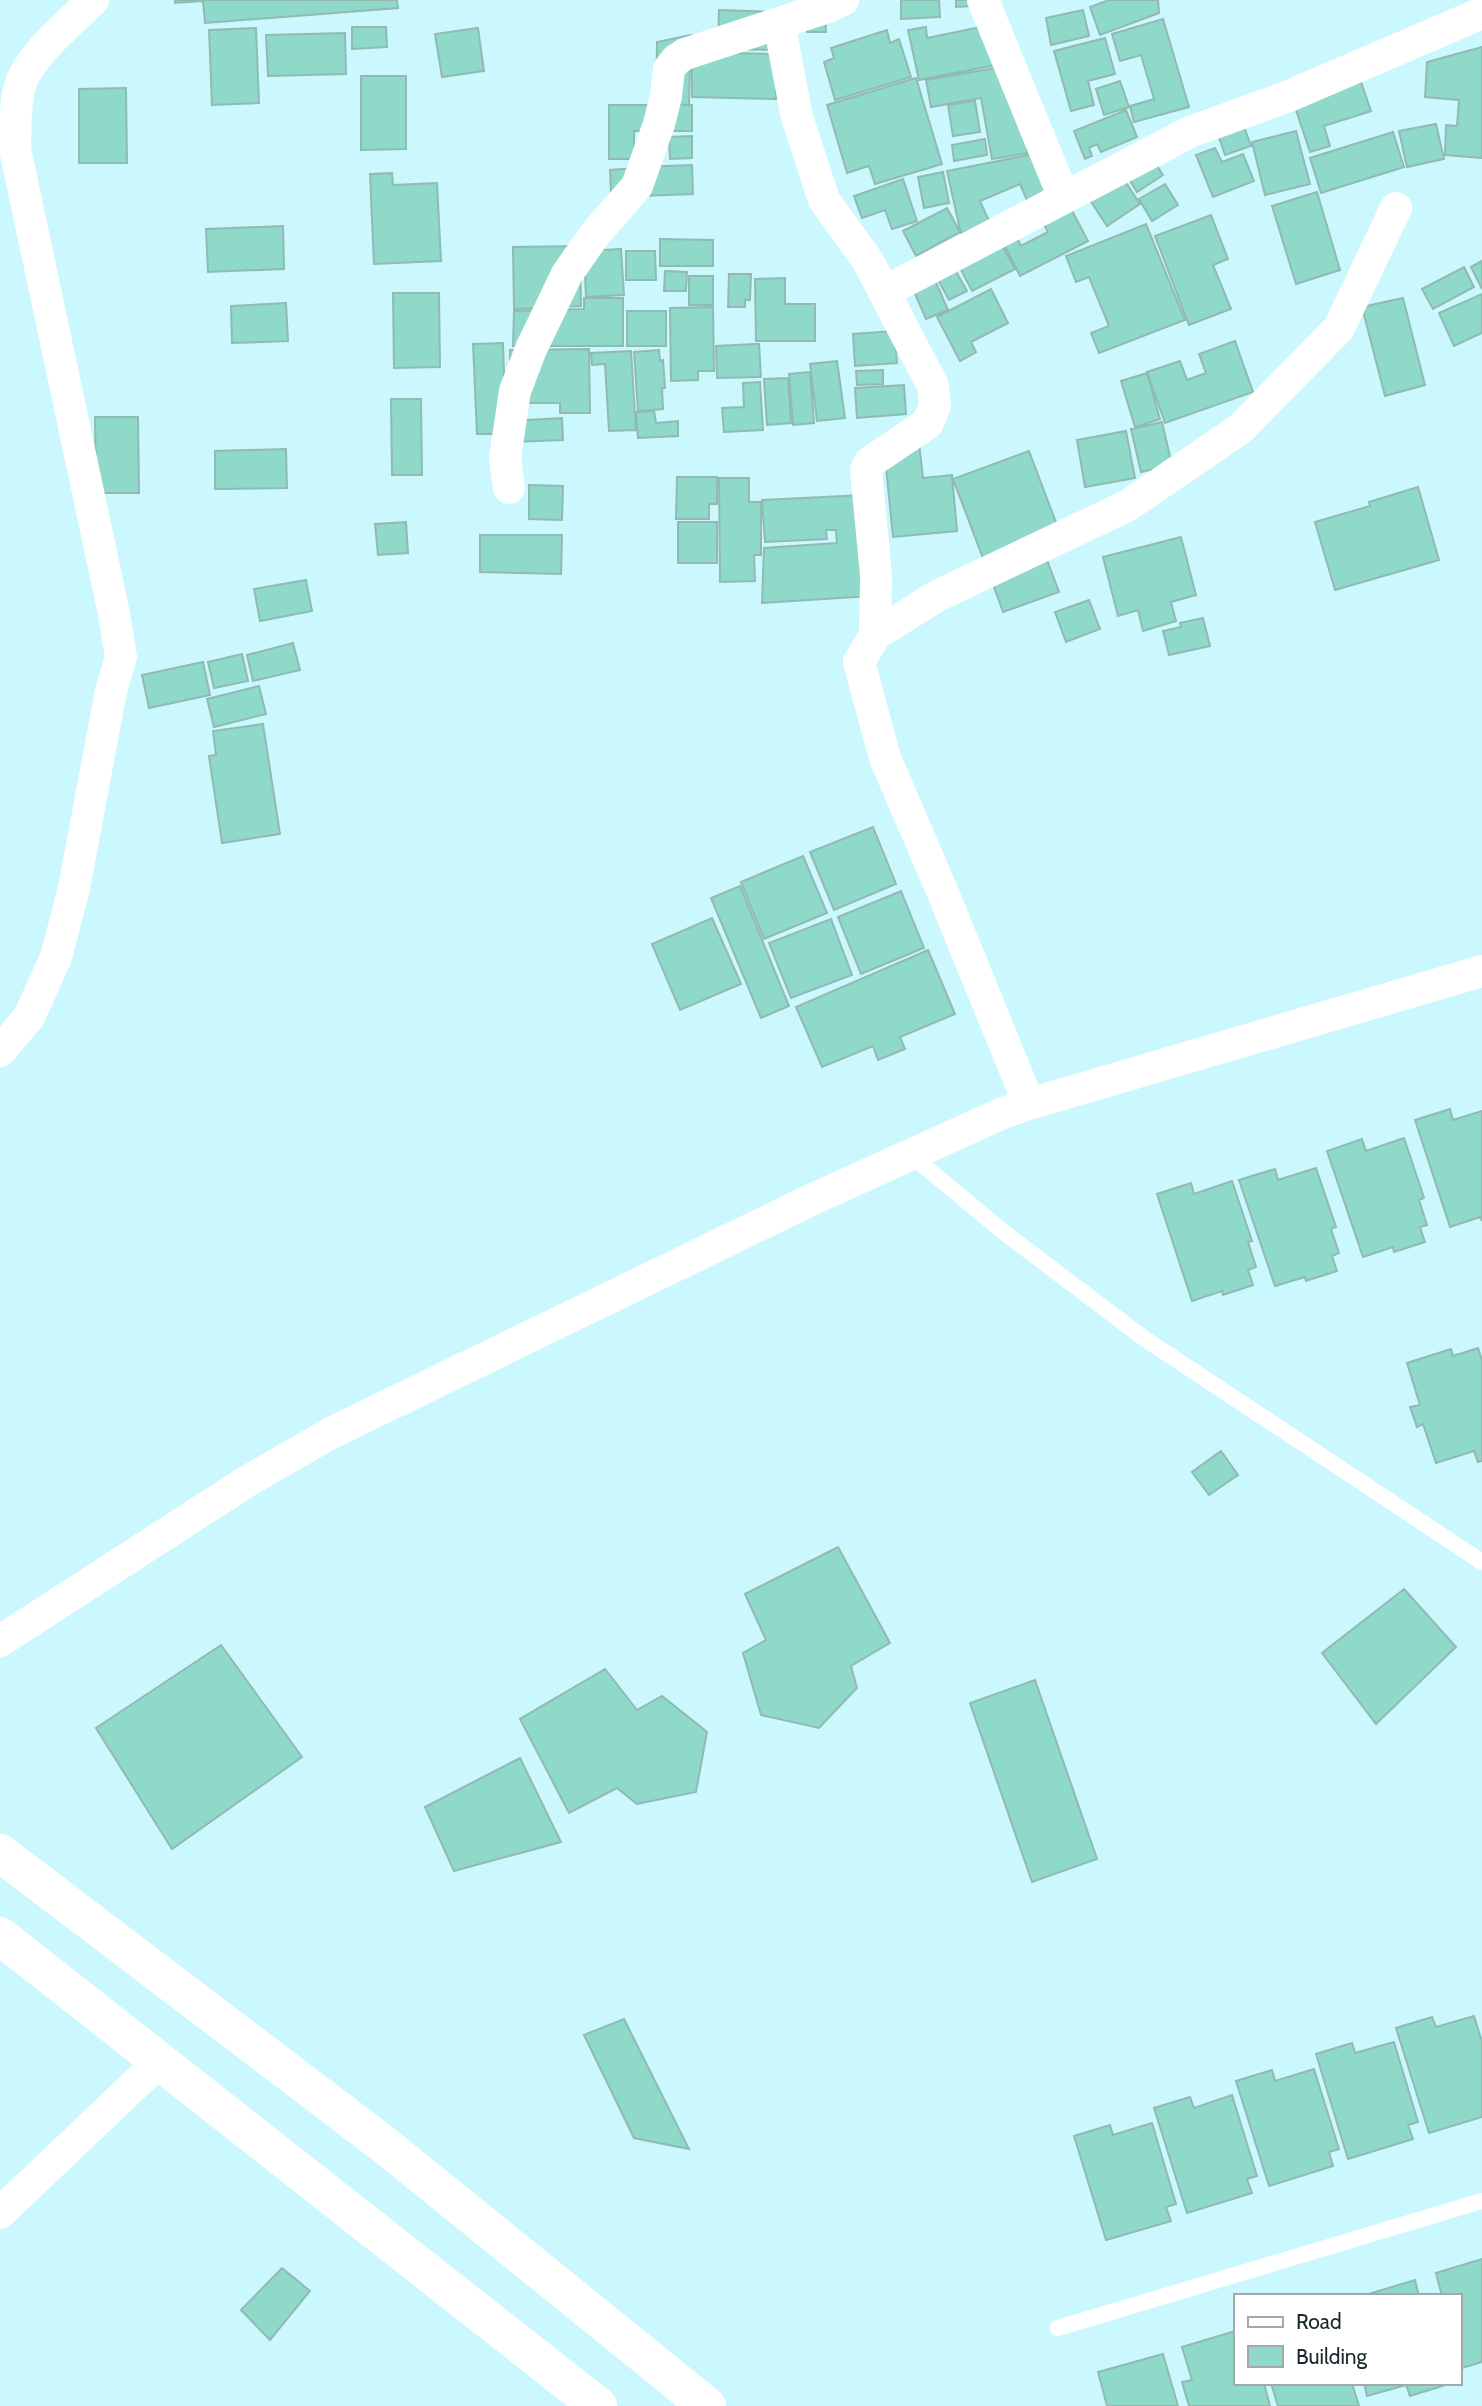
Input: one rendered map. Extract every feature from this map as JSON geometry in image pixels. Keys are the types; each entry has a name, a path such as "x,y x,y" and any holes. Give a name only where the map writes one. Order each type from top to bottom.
{"main road":[{"path":"0,1853 382,2143 707,2406"},
{"path":"0,1936 598,2406"}],"street":[{"path":"0,1051 29,1017 56,957 74,888 111,691 121,657 15,149 21,83 39,53 93,0"},
{"path":"509,488 505,458 515,391 531,349 567,274 595,234 637,186 659,124 669,69 685,54 843,0"},
{"path":"983,0 1064,198"},
{"path":"884,292 1190,132 1289,96 1482,13"},
{"path":"779,23 797,117 824,200 868,261 933,386 935,405 928,423 869,463 866,470 876,575 875,635"},
{"path":"1029,1104 885,758 859,662 875,635 937,596 1127,506 1240,429 1339,328 1396,208"},
{"path":"0,1641 246,1482 331,1433 788,1211 1003,1113 1482,971"},
{"path":"0,2213 161,2060"}],"lane":[{"path":"911,1155 1006,1234 1145,1339 1482,1562"},
{"path":"1058,2328 1482,2201"}],"building":[{"path":"175,0 397,0 398,8 205,23 203,1 175,3"},
{"path":"901,0 939,0 940,17 901,19"},
{"path":"956,0 990,0 990,5 956,7"},
{"path":"1109,0 1158,0 1159,13 1100,35 1090,7"},
{"path":"825,8 826,32 807,32 806,9"},
{"path":"719,10 775,12 774,50 718,49"},
{"path":"1083,10 1089,36 1051,45 1046,18"},
{"path":"1163,19 1189,107 1134,122 1130,106 1154,99 1141,55 1120,61 1112,34"},
{"path":"352,27 386,27 387,47 352,49"},
{"path":"926,27 927,38 980,27 1011,62 919,80 908,30"},
{"path":"256,28 259,103 212,105 209,30"},
{"path":"478,28 484,71 442,77 435,34"},
{"path":"887,30 890,43 899,39 911,77 835,100 824,62 834,58 831,48"},
{"path":"345,33 346,74 268,76 266,35"},
{"path":"691,35 689,105 656,104 657,42"},
{"path":"1105,38 1115,74 1088,81 1094,105 1071,111 1054,51"},
{"path":"1482,47 1482,158 1445,155 1446,125 1457,126 1459,100 1425,97 1427,62"},
{"path":"692,52 777,54 776,99 692,97"},
{"path":"1012,65 1028,153 992,159 981,98 931,107 926,80"},
{"path":"361,76 406,76 406,149 361,150"},
{"path":"916,78 942,164 875,184 869,166 847,173 827,105"},
{"path":"1360,79 1371,111 1324,126 1330,146 1310,152 1293,101"},
{"path":"1120,81 1129,107 1104,115 1096,89"},
{"path":"126,88 127,163 79,163 79,89"},
{"path":"975,101 980,132 953,136 948,105"},
{"path":"609,105 692,105 692,131 634,131 634,159 609,159"},
{"path":"1126,110 1137,137 1101,152 1097,144 1089,148 1092,156 1085,159 1074,131"},
{"path":"1241,118 1251,146 1225,155 1215,126"},
{"path":"1436,124 1444,159 1407,167 1399,131"},
{"path":"1296,131 1310,184 1265,195 1252,142"},
{"path":"1393,132 1404,167 1321,193 1310,158"},
{"path":"692,136 692,158 670,159 669,137"},
{"path":"985,139 987,155 954,161 952,145"},
{"path":"1215,148 1222,162 1243,154 1254,181 1213,197 1196,155"},
{"path":"1034,154 1054,194 1029,205 1020,184 980,201 989,221 961,234 947,171"},
{"path":"1150,155 1163,175 1137,192 1124,171"},
{"path":"692,165 693,194 641,196 640,167"},
{"path":"637,168 611,194 610,170"},
{"path":"943,172 949,203 924,208 918,177"},
{"path":"392,173 393,185 437,183 441,261 374,264 370,174"},
{"path":"1121,175 1140,204 1107,226 1088,197"},
{"path":"903,179 917,221 892,229 885,210 862,218 854,196"},
{"path":"1165,184 1178,205 1152,221 1139,199"},
{"path":"1317,192 1340,270 1296,284 1272,206"},
{"path":"1069,205 1088,241 1020,276 1002,240 1015,234 1021,246 1048,232 1041,219"},
{"path":"947,208 960,232 916,256 903,231"},
{"path":"1211,215 1228,259 1213,265 1231,309 1189,325 1155,236"},
{"path":"1146,224 1185,320 1099,353 1091,333 1109,326 1089,277 1076,282 1066,256"},
{"path":"283,226 284,269 208,272 206,229"},
{"path":"660,239 713,240 713,266 660,266"},
{"path":"999,240 1015,269 972,291 957,262"},
{"path":"580,246 581,306 514,309 513,247"},
{"path":"621,249 624,295 586,297 584,251"},
{"path":"626,251 655,251 656,280 626,280"},
{"path":"1482,261 1482,289 1471,267"},
{"path":"953,266 967,291 949,300 936,276"},
{"path":"1464,267 1474,287 1433,309 1422,289"},
{"path":"665,271 687,272 686,291 664,291"},
{"path":"729,274 751,274 750,300 745,300 745,307 728,307"},
{"path":"689,276 713,276 713,305 689,305"},
{"path":"785,278 785,304 815,304 815,341 756,341 755,279"},
{"path":"934,278 948,310 926,319 912,287"},
{"path":"991,289 1008,323 971,342 976,352 960,361 937,317"},
{"path":"393,293 439,293 440,367 394,368"},
{"path":"1482,294 1482,333 1454,346 1439,313"},
{"path":"584,298 623,298 623,346 513,346 514,311 584,309"},
{"path":"1403,298 1425,385 1385,396 1362,307"},
{"path":"286,303 288,341 232,343 231,306"},
{"path":"713,307 714,371 698,371 698,380 671,381 670,308"},
{"path":"627,311 666,311 666,346 627,346"},
{"path":"894,331 897,363 855,366 853,334"},
{"path":"1235,341 1253,392 1165,423 1147,372 1180,361 1187,380 1206,373 1199,354"},
{"path":"503,343 506,434 477,434 473,344"},
{"path":"759,344 761,377 717,378 716,346"},
{"path":"589,349 590,413 560,413 560,403 510,403 510,350"},
{"path":"659,350 660,361 663,360 665,388 662,388 663,409 638,411 634,352"},
{"path":"631,351 636,430 609,431 605,364 592,365 591,353"},
{"path":"837,361 845,418 817,421 810,364"},
{"path":"883,370 883,384 857,385 856,371"},
{"path":"810,372 814,423 793,425 789,374"},
{"path":"1147,373 1160,419 1135,427 1121,381"},
{"path":"788,378 791,423 767,425 764,379"},
{"path":"760,382 763,430 724,432 722,408 744,407 743,383"},
{"path":"904,385 906,414 857,418 855,388"},
{"path":"391,399 421,399 422,475 392,475"},
{"path":"654,411 656,423 678,421 678,436 638,438 636,412"},
{"path":"95,417 138,417 139,493 96,493"},
{"path":"562,418 563,440 511,442 510,421"},
{"path":"1162,422 1172,465 1141,472 1131,429"},
{"path":"1126,431 1135,478 1085,487 1077,440"},
{"path":"919,443 923,478 952,475 957,531 893,537 884,447"},
{"path":"286,449 287,488 215,489 215,451"},
{"path":"1029,451 1060,533 984,561 953,479"},
{"path":"677,477 717,477 717,504 709,504 709,519 676,519"},
{"path":"719,478 749,478 749,502 761,502 761,555 754,555 755,581 720,582"},
{"path":"529,485 563,486 562,520 529,519"},
{"path":"1418,487 1439,560 1335,590 1315,522 1370,506 1369,502"},
{"path":"863,495 870,596 762,603 764,548 837,543 836,530 826,530 827,539 765,542 762,500"},
{"path":"406,522 408,553 378,555 375,524"},
{"path":"678,522 717,522 717,563 678,563"},
{"path":"480,535 562,535 561,574 480,572"},
{"path":"1181,537 1196,595 1171,602 1176,621 1143,631 1138,610 1118,616 1103,557"},
{"path":"1044,552 1059,592 1003,612 989,573"},
{"path":"306,580 312,611 260,621 254,589"},
{"path":"1089,600 1100,629 1066,642 1055,612"},
{"path":"1203,618 1210,646 1169,655 1163,631 1181,627 1180,623"},
{"path":"293,643 300,670 253,681 247,655"},
{"path":"242,654 248,681 214,688 208,662"},
{"path":"203,662 210,695 149,708 142,675"},
{"path":"259,686 266,714 214,727 207,699"},
{"path":"263,724 280,834 222,843 209,756 216,755 213,731"},
{"path":"873,827 896,884 834,910 810,852"},
{"path":"803,856 827,913 764,939 741,882"},
{"path":"740,886 789,1006 761,1018 711,898"},
{"path":"901,891 924,948 861,974 838,917"},
{"path":"712,918 741,984 680,1010 652,944"},
{"path":"831,919 852,975 791,998 769,943"},
{"path":"928,950 955,1014 900,1037 905,1049 878,1060 873,1046 822,1067 796,1007"},
{"path":"1450,1109 1453,1120 1482,1111 1482,1221 1480,1217 1450,1227 1415,1120"},
{"path":"1404,1138 1424,1198 1419,1200 1427,1225 1420,1227 1425,1242 1394,1252 1393,1247 1363,1257 1327,1151 1362,1139 1366,1151"},
{"path":"1316,1168 1336,1227 1331,1229 1339,1253 1332,1256 1337,1271 1306,1281 1305,1277 1275,1286 1239,1180 1275,1169 1278,1180"},
{"path":"1232,1181 1252,1241 1248,1242 1256,1267 1248,1270 1253,1285 1192,1301 1157,1194 1191,1183 1194,1194"},
{"path":"1478,1348 1482,1360 1482,1461 1478,1462 1474,1451 1436,1463 1423,1424 1417,1427 1410,1407 1420,1405 1407,1363 1451,1349 1453,1356"},
{"path":"1221,1451 1238,1475 1209,1495 1192,1472"},
{"path":"838,1547 890,1643 851,1666 857,1688 819,1728 761,1715 743,1653 766,1640 745,1594"},
{"path":"1404,1589 1456,1647 1376,1724 1322,1653"},
{"path":"221,1645 302,1757 172,1849 96,1728"},
{"path":"605,1669 637,1710 662,1696 707,1732 696,1792 637,1804 617,1788 569,1813 520,1719"},
{"path":"1035,1680 1097,1859 1032,1882 970,1703"},
{"path":"520,1758 561,1842 454,1871 425,1807"},
{"path":"1474,2016 1482,2042 1482,2117 1429,2133 1396,2028 1432,2017 1436,2027"},
{"path":"624,2019 689,2149 634,2138 584,2035"},
{"path":"1394,2042 1418,2122 1408,2125 1413,2139 1348,2159 1316,2054 1352,2043 1355,2053"},
{"path":"1314,2069 1339,2149 1329,2152 1333,2166 1269,2186 1236,2081 1272,2070 1275,2081"},
{"path":"1232,2095 1257,2176 1247,2179 1252,2193 1187,2213 1154,2108 1190,2097 1194,2108"},
{"path":"1152,2123 1176,2204 1166,2207 1171,2221 1106,2240 1074,2136 1110,2125 1113,2135"},
{"path":"1482,2259 1482,2362 1461,2368 1461,2294 1441,2294 1436,2273"},
{"path":"282,2268 310,2291 270,2340 241,2310"},
{"path":"1415,2280 1418,2294 1369,2294"},
{"path":"1234,2331 1234,2385 1265,2385 1270,2406 1189,2406 1182,2382 1192,2380 1182,2347"},
{"path":"1163,2354 1178,2406 1107,2406 1098,2372"},
{"path":"1272,2385 1353,2385 1359,2406 1278,2406"},
{"path":"1364,2385 1406,2385 1367,2396"},
{"path":"1406,2385 1446,2385 1410,2396"}]}
